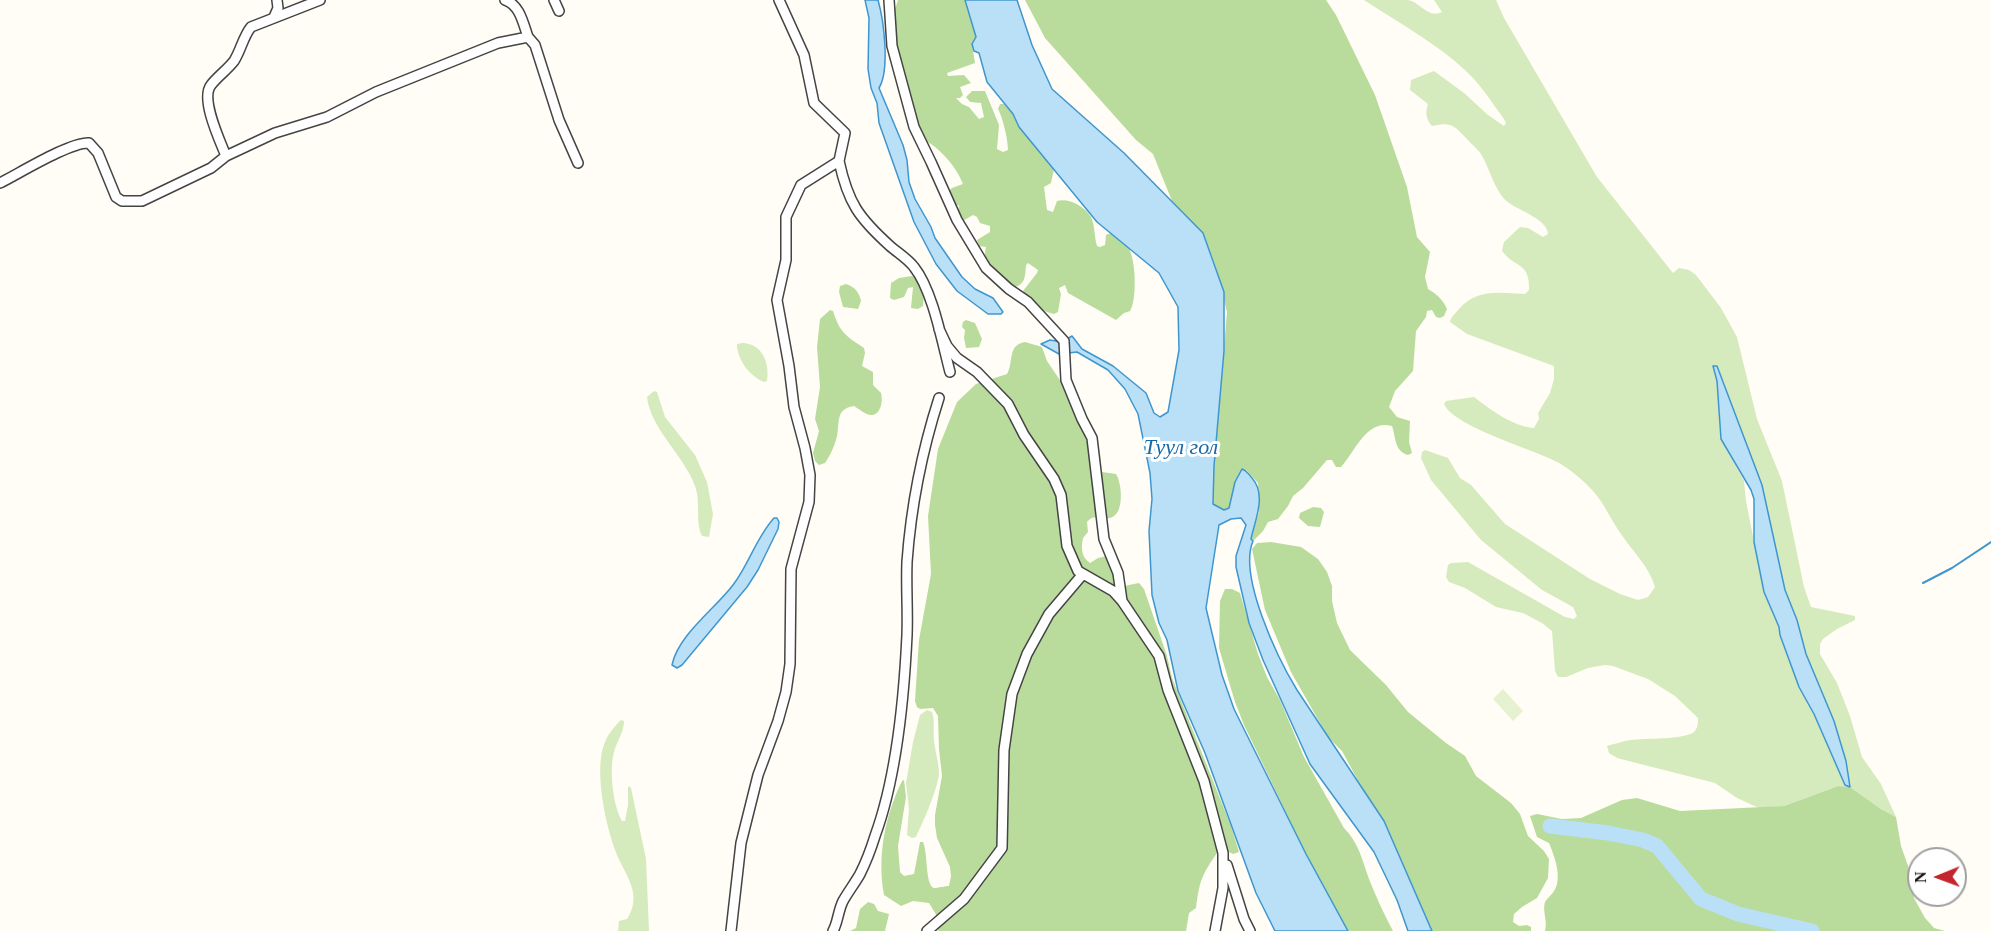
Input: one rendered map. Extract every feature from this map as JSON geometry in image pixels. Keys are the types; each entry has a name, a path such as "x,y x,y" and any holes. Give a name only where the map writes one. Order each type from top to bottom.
{"street":[{"path":"274,17 278,8 277,0"},
{"path":"226,156 216,130 207,94 210,86 235,59 251,27 320,0"},
{"path":"505,0 513,2 517,7 528,37 535,45 559,120 578,163"},
{"path":"555,0 559,11"},
{"path":"779,0 804,56 814,103 845,133 839,161 844,186 854,208 872,229 913,266 922,280 929,295 950,372"},
{"path":"889,0 892,45 914,127 957,220 986,268 1009,289 1028,302 1064,342 1066,380 1092,438 1104,539 1118,573 1122,602"},
{"path":"0,183 64,150 90,143 98,153 117,197 122,201 142,201 211,168 226,156 274,133 327,117 376,92 498,43 528,37"},
{"path":"731,931 741,843 758,775 778,722 786,692 790,655 791,569 809,502 810,475 794,407 777,300 786,260 786,217 801,185 839,161"},
{"path":"939,329 947,346 957,358 977,372 1008,404 1024,435 1054,479 1061,495 1067,546 1078,572 1113,591 1159,656 1168,690 1204,781 1223,853 1250,931"},
{"path":"833,931 842,904 861,873 876,834 888,787 900,726 902,703 907,632 907,564 911,522 927,438 939,398"},
{"path":"927,931 964,899 1002,848 1004,750 1012,694 1027,654 1049,614 1083,574"},
{"path":"1215,931 1223,888 1223,853"}],"green space":[{"path":"898,0 965,0 977,37 972,44 975,63 947,73 948,76 964,75 971,83 960,87 963,95 956,98 969,107 979,119 984,117 981,103 970,102 966,97 972,91 985,91 999,125 997,149 1003,152 1008,150 1008,146 998,109 1000,104 1004,104 1013,114 1019,127 1054,169 1051,183 1044,187 1047,210 1053,212 1057,201 1076,204 1091,217 1097,246 1105,245 1106,235 1111,233 1129,249 1135,280 1134,298 1130,311 1116,320 1068,293 1065,285 1059,288 1061,294 1058,312 1049,313 1032,303 1023,291 1038,270 1028,263 1022,282 1012,288 984,259 986,247 979,246 977,240 990,232 990,226 980,223 973,215 961,222 958,216 959,205 952,207 946,193 963,184 960,177 939,151 919,137 890,24"},
{"path":"1025,0 1326,0 1336,15 1375,95 1407,187 1417,237 1430,252 1425,277 1428,289 1444,303 1447,309 1444,316 1440,318 1436,317 1432,310 1427,311 1426,317 1416,331 1413,371 1395,391 1389,407 1397,417 1410,421 1409,442 1412,453 1408,455 1400,450 1392,426 1375,427 1362,438 1341,467 1336,467 1332,460 1327,460 1293,496 1278,519 1268,522 1253,541 1251,539 1259,512 1258,483 1246,470 1235,482 1229,508 1224,510 1213,504 1227,312 1215,265 1203,233 1172,201 1153,154 1136,140 1045,38"},
{"path":"1364,0 1408,0 1428,12 1437,14 1442,12 1434,0 1496,0 1504,18 1597,177 1673,273 1679,268 1689,270 1696,275 1721,308 1737,337 1757,419 1782,481 1804,587 1811,607 1855,616 1855,620 1823,639 1820,644 1820,654 1837,683 1862,757 1881,784 1896,817 1850,787 1846,761 1834,721 1806,654 1797,620 1785,590 1762,485 1732,410 1724,382 1713,367 1717,381 1721,439 1744,481 1764,592 1779,627 1799,687 1848,787 1838,786 1784,806 1759,808 1737,798 1715,783 1617,758 1609,753 1607,746 1631,740 1689,735 1696,729 1698,718 1675,696 1648,679 1613,666 1588,668 1566,677 1558,677 1555,671 1552,631 1523,613 1496,607 1465,588 1449,582 1446,577 1448,565 1468,562 1565,617 1574,619 1577,616 1573,607 1542,590 1481,540 1431,480 1421,458 1425,450 1448,458 1460,478 1471,485 1505,524 1590,579 1638,600 1648,597 1655,587 1645,566 1621,534 1601,501 1581,479 1557,462 1462,421 1444,404 1446,401 1474,397 1510,421 1534,428 1539,419 1538,413 1550,393 1554,379 1554,366 1467,334 1450,322 1465,303 1480,295 1488,293 1525,294 1529,290 1529,281 1525,270 1502,251 1504,242 1520,227 1528,228 1543,237 1548,234 1538,220 1504,199 1481,154 1457,129 1447,124 1432,126 1427,116 1428,104 1410,90 1411,80 1434,71 1504,126 1506,123 1504,119 1484,91 1447,55"},
{"path":"912,276 918,278 924,294 923,306 918,309 911,308 913,287 908,288 904,297 894,300 890,298 891,283 899,278"},
{"path":"846,284 854,288 859,295 861,301 858,309 843,307 839,292 840,286"},
{"path":"830,310 833,311 844,333 864,348 862,366 873,372 873,385 881,393 882,402 879,411 873,415 868,415 854,406 841,413 832,450 825,463 819,465 813,453 819,431 815,419 820,387 817,347 820,319"},
{"path":"966,320 975,323 982,339 979,347 966,348 965,330 962,327"},
{"path":"1025,342 1042,347 1047,361 1066,389 1090,449 1095,471 1116,474 1118,478 1121,498 1118,511 1110,518 1095,517 1087,522 1088,532 1082,542 1083,555 1090,563 1107,556 1118,583 1124,586 1139,583 1144,589 1167,656 1172,678 1231,826 1239,852 1233,854 1219,850 1213,858 1205,871 1196,908 1189,913 1186,931 938,931 937,916 929,903 913,901 901,906 884,895 881,866 884,836 896,794 904,780 906,797 898,846 900,872 904,876 914,874 920,842 923,842 931,886 934,888 949,886 950,867 937,838 935,825 942,776 938,716 933,708 920,709 915,701 919,640 931,574 928,516 938,449 957,402 976,384 1007,374 1013,350"},
{"path":"737,344 755,346 763,355 767,367 767,381 764,382 754,376 743,363 737,347"},
{"path":"654,391 657,392 665,417 695,455 707,482 713,514 709,537 702,536 700,530 697,492 690,475 654,420 647,397"},
{"path":"1313,507 1321,508 1324,512 1320,527 1308,526 1299,518 1300,513"},
{"path":"1271,542 1301,547 1318,559 1327,572 1332,586 1332,601 1337,623 1350,650 1386,685 1408,712 1465,756 1476,776 1511,803 1520,814 1528,836 1549,859 1548,878 1537,898 1514,914 1513,922 1519,926 1531,927 1531,931 1432,931 1384,821 1362,788 1342,751 1328,737 1291,672 1265,610 1252,549 1257,543"},
{"path":"1225,589 1232,589 1240,593 1267,677 1280,700 1304,757 1344,828 1357,846 1374,892 1393,931 1348,931 1306,854 1235,702 1219,648 1220,601"},
{"path":"1503,689 1523,711 1513,721 1493,699"},
{"path":"927,710 933,715 939,773 926,814 916,837 912,838 907,835 909,809 906,783 920,715"},
{"path":"621,720 624,721 623,729 613,759 613,787 616,806 622,821 625,821 628,805 628,788 629,786 631,788 646,859 649,931 618,931 619,921 627,919 632,910 633,894 609,830 602,798 600,767 606,739"},
{"path":"1838,786 1850,787 1896,817 1901,846 1907,863 1907,907 1919,907 1934,928 1945,931 1545,931 1545,902 1557,886 1558,873 1549,843 1537,837 1530,816 1537,814 1562,819 1581,818 1622,800 1637,798 1680,811 1784,806"},
{"path":"868,902 874,904 878,911 889,914 885,931 850,931 856,928 860,909"}],"water":[{"path":"865,0 878,0 884,32 885,58 879,88 903,145 909,182 915,199 935,238 962,277 975,289 993,298 1003,312 1001,314 988,314 957,291 936,264 914,222 879,123 877,103 871,88 868,69 869,18"},
{"name":"Туул гол","path":"965,0 1017,0 1032,45 1052,89 1124,153 1203,233 1224,292 1224,351 1213,504 1224,510 1229,508 1235,482 1242,469 1248,473 1256,485 1259,492 1259,508 1251,539 1253,541 1250,556 1251,575 1262,617 1280,659 1297,690 1384,821 1432,931 1408,931 1397,900 1374,852 1310,764 1263,660 1249,623 1236,567 1236,556 1246,525 1241,518 1231,519 1219,525 1206,608 1222,675 1234,709 1306,854 1348,931 1275,931 1256,893 1205,753 1178,691 1167,640 1159,623 1152,595 1149,531 1152,499 1150,473 1138,414 1125,389 1108,370 1077,352 1059,354 1041,344 1050,340 1062,342 1072,336 1082,349 1113,366 1146,393 1154,413 1160,417 1168,412 1179,350 1178,307 1159,273 1097,222 1019,127 1013,114 987,82 979,53 974,51 972,44 976,37"},
{"path":"1713,366 1717,366 1762,485 1785,590 1797,620 1806,654 1834,721 1846,761 1850,787 1845,785 1814,714 1799,687 1779,627 1764,592 1754,542 1754,499 1721,439 1717,381"},
{"path":"774,518 777,518 779,522 778,529 747,587 682,665 677,668 672,665 689,633 733,585 762,534"}],"waterway":[{"path":"1923,583 1952,568 1991,542"},
{"path":"1550,826 1643,840 1657,846 1701,899 1738,914 1812,931"}]}
